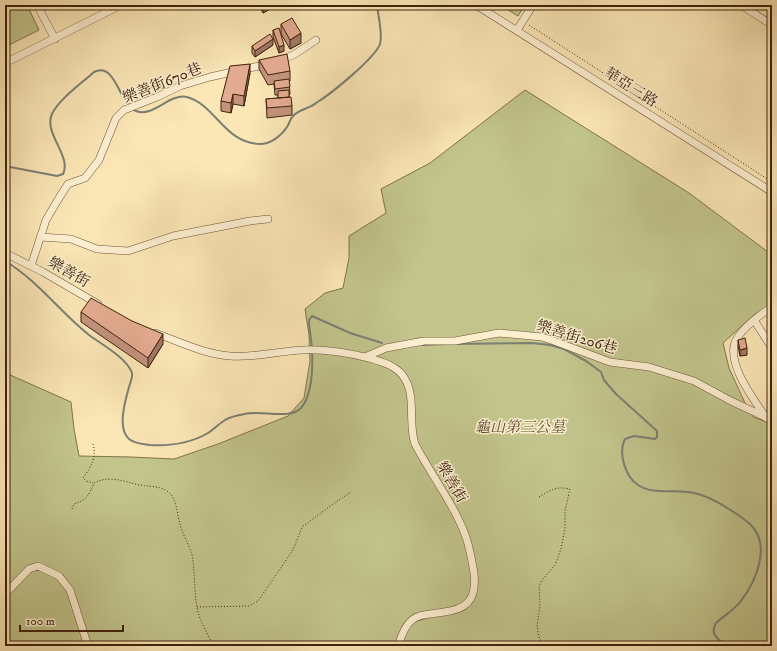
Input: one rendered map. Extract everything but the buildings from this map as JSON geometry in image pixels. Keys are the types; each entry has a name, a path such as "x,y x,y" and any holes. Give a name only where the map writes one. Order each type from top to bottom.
{"street":[{"path":"37,5 55,39"},
{"path":"5,63 121,5"},
{"name":"華亞三路","path":"476,5 772,192"},
{"path":"517,30 532,5"},
{"path":"741,5 772,25"},
{"name":"樂善街670巷","path":"31,266 46,220 68,184 85,178 99,160 116,118 124,110 180,86 210,77 276,62 295,54 316,40"},
{"path":"40,237 71,240 96,249 128,251 173,236 250,221 268,219"},
{"name":"樂善街","path":"5,254 31,266 103,307"},
{"path":"769,419 742,380 735,360 734,345 744,330 754,320 772,307"},
{"path":"754,320 772,348"},
{"name":"樂善街","path":"151,332 193,348 231,356 249,356 303,350 350,353 388,363 397,369 404,377 410,388 412,434 414,444 455,512 466,537 472,560 475,584 473,597 466,604 451,611 420,615 408,623 398,646"},
{"name":"樂善街206巷","path":"365,357 386,348 424,341 455,341 499,334 542,337 610,362 649,367 694,382 769,419"},
{"path":"5,592 8,591 29,569 38,566 59,576 70,590 88,646"}],"path":[{"path":"529,25 772,182"},
{"path":"93,444 95,452 91,466 82,478 86,481 94,483"},
{"path":"72,509 74,504 83,501 90,493 94,483 100,479 126,481 168,491 175,501 180,527 192,556 197,607 202,625 213,646"},
{"path":"539,498 551,490 561,487 570,490 565,511 565,528 561,549 555,565 542,580 539,587 540,605 537,626 539,637 543,646"},
{"path":"197,607 249,606 258,601 293,550 302,527 351,492"}],"green space":[{"path":"5,5 27,5 39,30 5,47"},
{"path":"500,5 525,5 518,16"},
{"name":"龜山第三公墓","path":"525,90 689,193 772,255 772,305 755,314 723,343 729,368 753,417 772,424 772,646 5,646 5,374 71,402 79,456 174,459 218,444 288,416 304,398 310,361 309,335 305,309 325,293 343,288 349,258 349,236 386,213 381,189 430,163"}],"waterway":[{"path":"5,166 57,176 63,174 65,167 64,160 51,129 50,121 52,114 55,108 71,92 94,72 101,70 112,78 125,101 136,111 149,111 174,98 187,97 197,101 206,108 237,137 248,142 260,144 268,143 285,130 295,114 313,105 332,92 370,58 380,44 381,40 377,5"},
{"path":"5,261 28,277 78,326 107,347 129,367 132,376 124,407 123,429 129,439 136,443 150,445 180,443 208,433 225,420 235,416 252,413 283,414 296,412 305,403 310,389 312,352"},
{"path":"312,348 309,323 312,316 350,333 382,343"},
{"path":"454,344 532,343 550,345 564,349 586,361 601,372 604,380 616,394 657,431 657,437 655,439 634,436 625,439 622,451 624,464 633,481 638,485 651,490 680,491 700,494 725,506 750,524 757,533 760,542 761,552 759,563 747,593 732,610 716,623 714,627 714,634 726,646"},
{"path":"423,345 448,344"}]}
